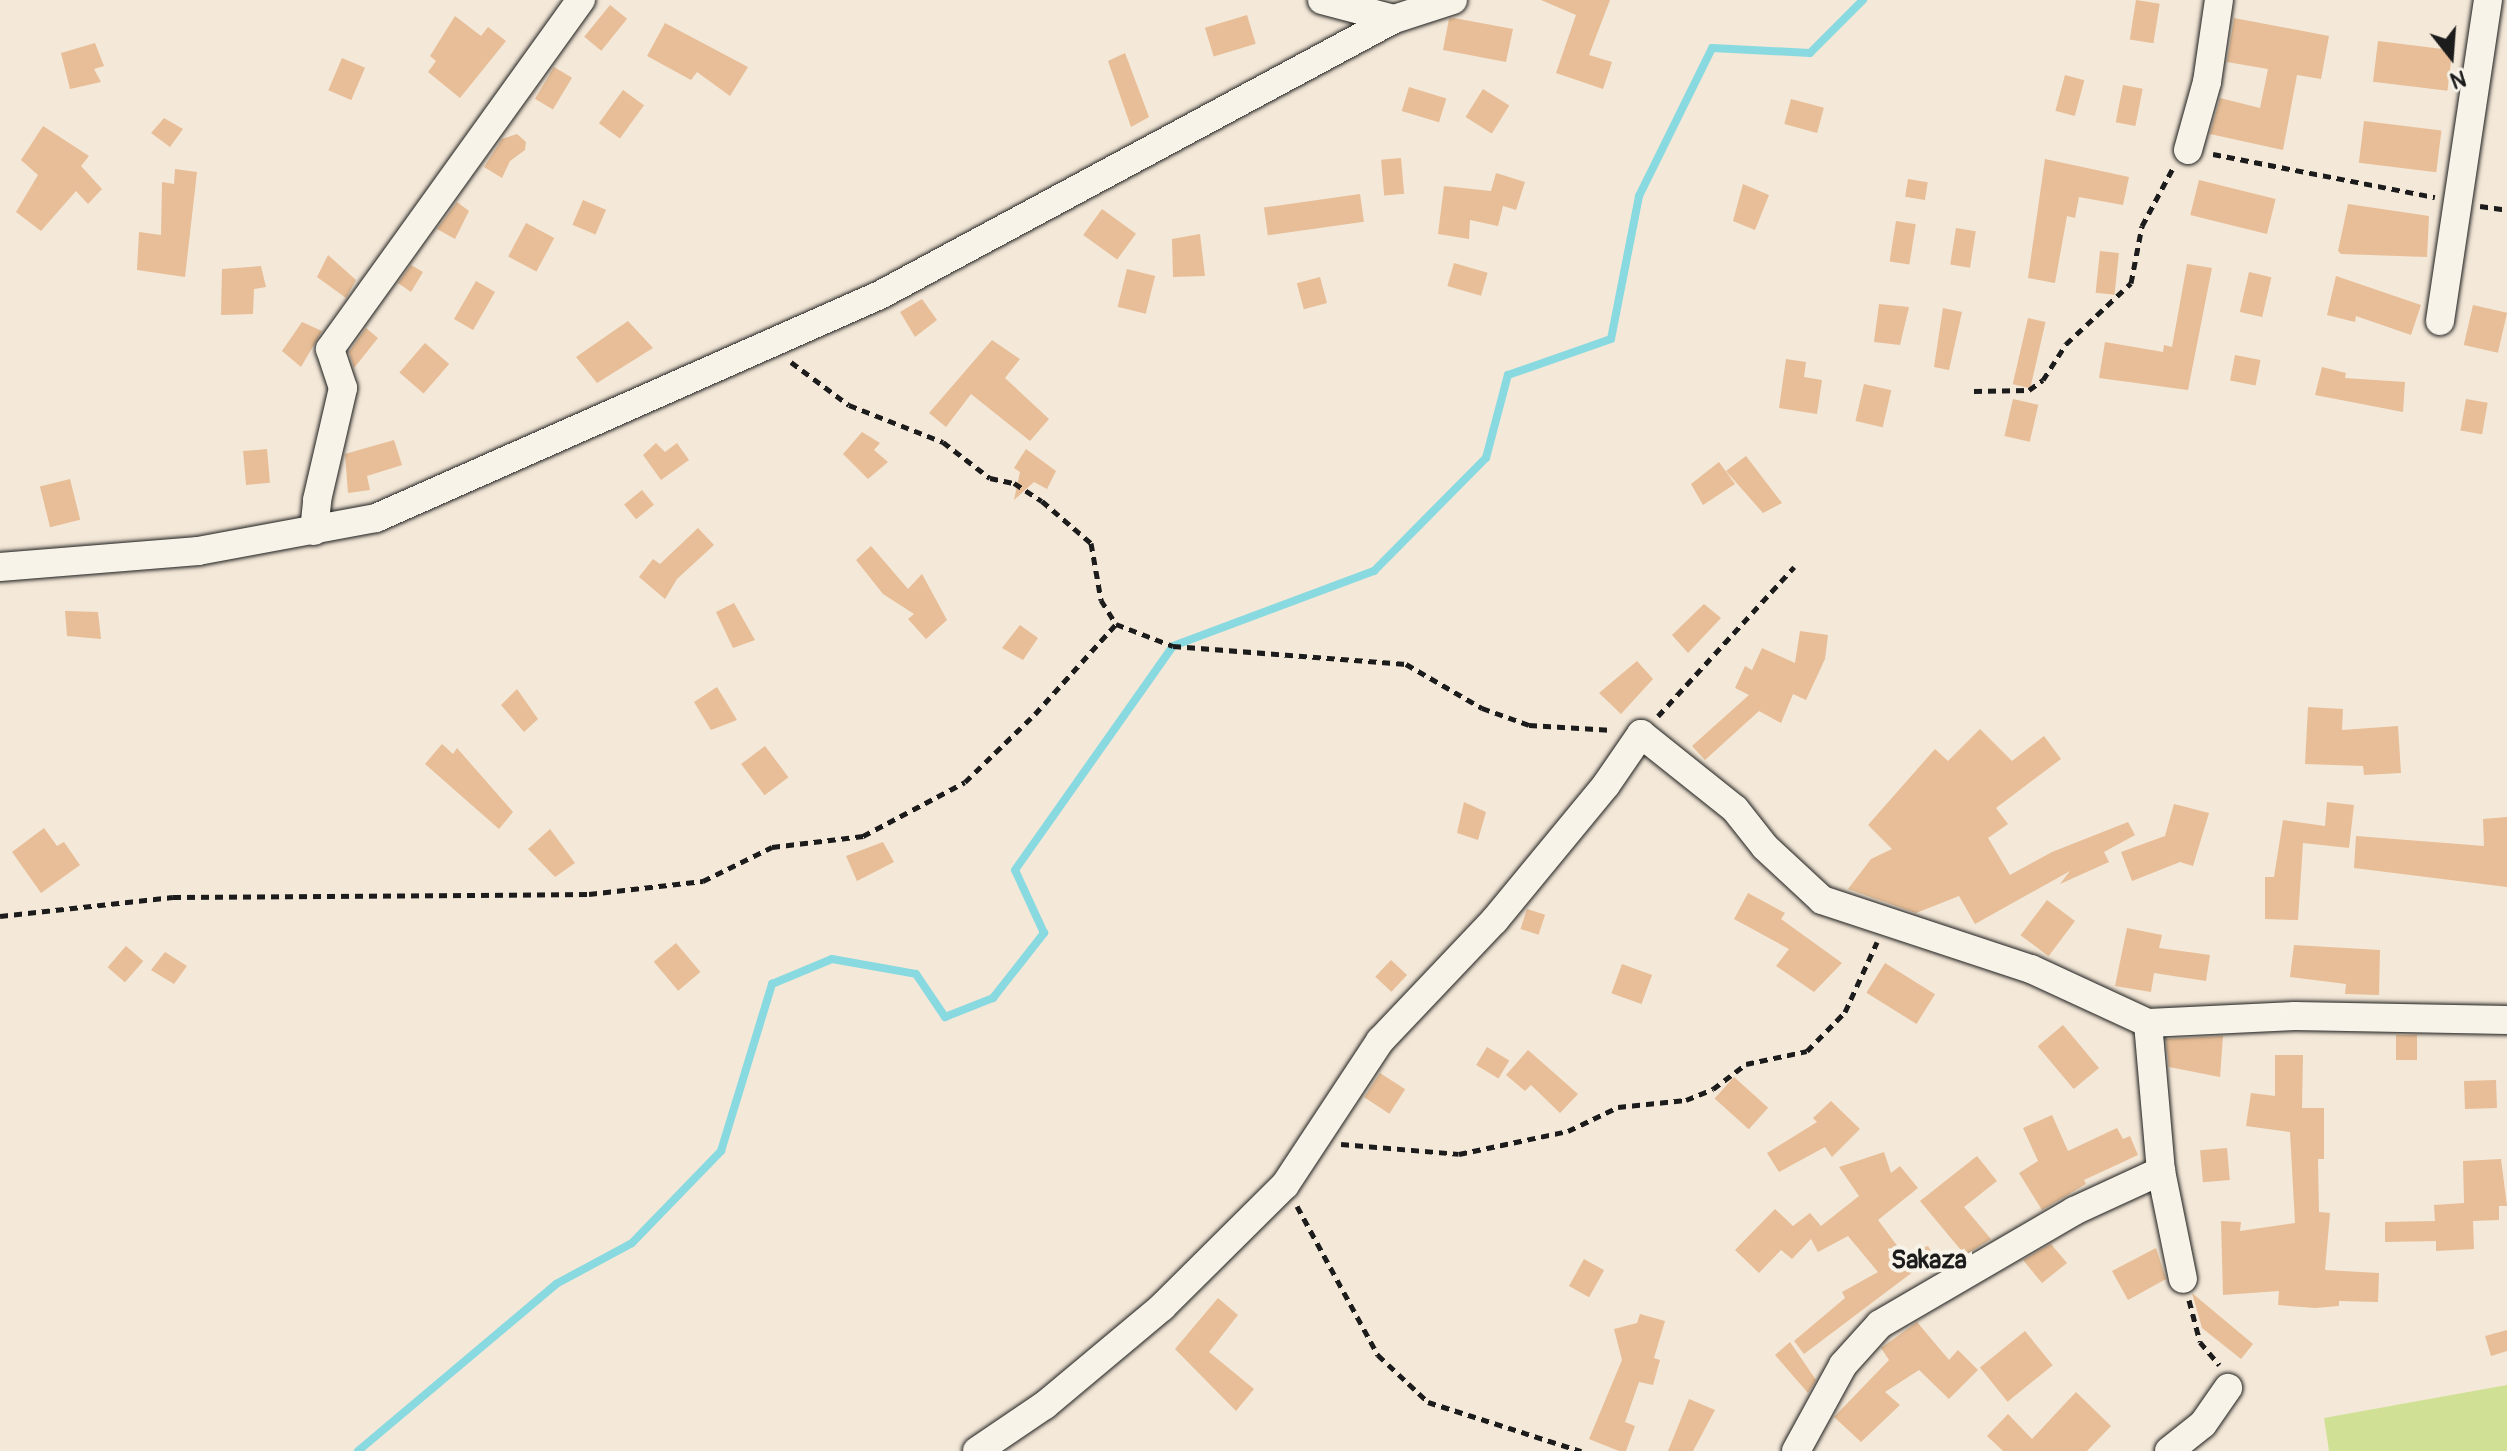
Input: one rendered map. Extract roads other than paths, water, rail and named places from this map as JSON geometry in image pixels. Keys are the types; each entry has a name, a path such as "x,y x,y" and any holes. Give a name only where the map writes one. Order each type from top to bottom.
{"street":[{"path":"314,531 317,500 343,388 330,349 581,0"},
{"path":"1322,0 1394,19"},
{"path":"0,567 198,551 376,518 459,484 880,295 1394,19 1453,0"},
{"path":"2188,150 2207,82 2219,0"},
{"path":"2440,321 2488,0"},
{"path":"977,1451 1045,1405 1162,1307 1285,1185 1316,1144 1380,1041 1494,921 1606,785 1641,734 1735,809 1809,892 1886,923 2031,969 2148,1023 2295,1016 2507,1020"},
{"path":"2148,1023 2161,1171 2183,1279"},
{"path":"1796,1451 1843,1365 1880,1324 2074,1211 2161,1171"},
{"path":"2169,1451 2203,1424 2228,1388"}],"waterway":[{"path":"358,1451 556,1284 632,1243 721,1151 772,984 832,959 916,974 945,1017 993,998 1044,933 1015,870 1173,646 1374,571 1486,458 1508,375 1611,339 1639,196 1712,48 1810,53 1863,0"}],"district":[{"name":"Sakaza","path":"1929,1261"}]}
